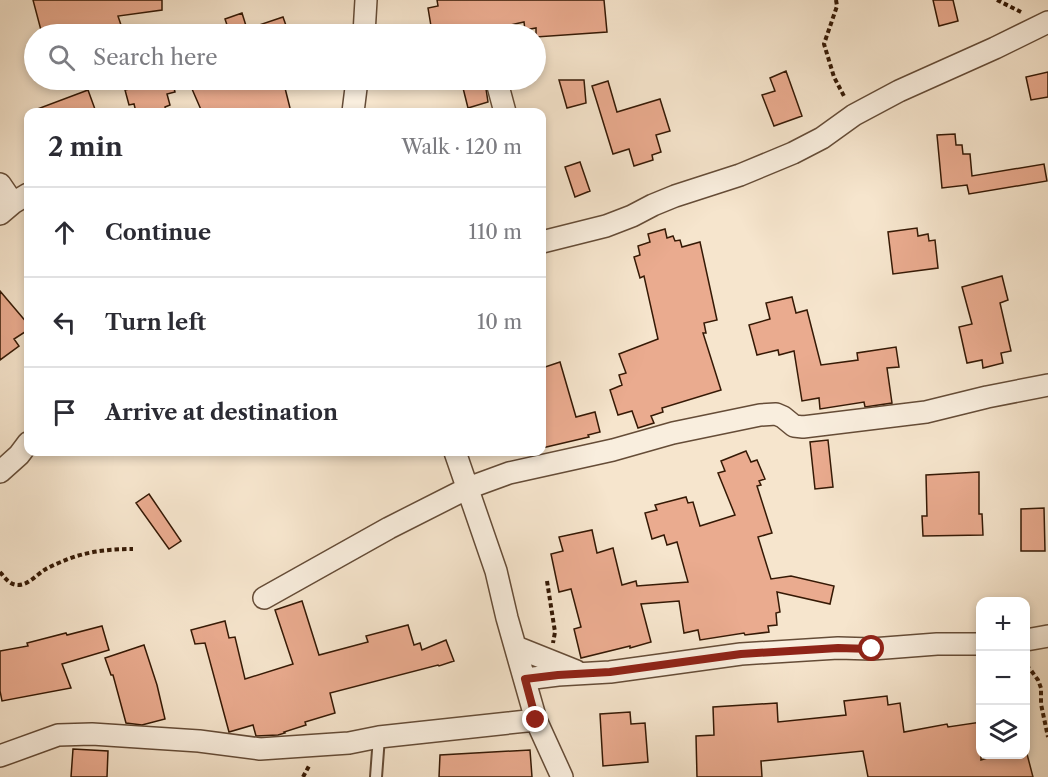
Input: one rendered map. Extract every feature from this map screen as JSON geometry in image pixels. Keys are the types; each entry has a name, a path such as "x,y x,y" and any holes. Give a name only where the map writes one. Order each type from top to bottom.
{"street":[{"path":"365,24 366,0"},
{"path":"546,237 606,226 675,196 740,175 793,153 822,138 854,115 899,91 1048,22"},
{"path":"354,108 356,90"},
{"path":"499,90 504,108"},
{"path":"0,184 14,203"},
{"path":"264,598 389,528 468,488 509,473 613,450 673,433 760,415 776,414 794,426 802,427 926,412 1048,385"},
{"path":"0,472 24,448"},
{"path":"456,456 496,571 536,720 562,777"},
{"path":"1030,639 1048,636"},
{"path":"525,679 610,672 741,654 838,648 872,649 937,644 976,644"},
{"path":"516,647 582,674"},
{"path":"0,756 58,735 92,734 199,741 260,749 349,743 380,737 536,720"}],"lane":[{"path":"376,777 380,737"}],"path":[{"path":"836,0 837,6 824,44 834,77 854,115"},
{"path":"0,572 15,586 25,585 46,570 68,559 112,549 133,549"},
{"path":"548,581 555,632 551,661"},
{"path":"1030,669 1041,688 1041,704 1048,737"}],"building":[{"path":"33,0 162,0 162,10 118,16 121,24 39,24"},
{"path":"437,0 604,0 607,32 546,36 546,24 524,24 524,22 515,24 431,24 428,8 438,6"},
{"path":"933,0 953,0 958,21 939,26"},
{"path":"242,13 245,24 227,24 225,19"},
{"path":"283,17 285,24 262,24"},
{"path":"786,71 802,116 774,126 762,95 775,91 770,78"},
{"path":"1048,72 1048,97 1031,100 1026,77"},
{"path":"559,80 584,80 586,103 567,108"},
{"path":"608,81 617,112 660,99 670,131 656,135 661,152 652,155 653,160 634,166 629,149 613,154 592,86"},
{"path":"88,90 95,108 40,108"},
{"path":"125,90 174,90 175,92 167,94 170,105 165,108 135,108 134,104 129,105"},
{"path":"192,90 286,90 290,108 200,108"},
{"path":"464,90 486,90 488,102 468,108"},
{"path":"955,134 956,145 962,145 963,154 970,154 972,176 1044,164 1047,181 969,194 967,185 942,188 937,135"},
{"path":"580,162 590,191 575,197 565,167"},
{"path":"917,228 918,236 928,234 929,241 935,240 938,268 893,274 888,232"},
{"path":"665,229 667,238 673,236 675,241 680,240 682,247 700,242 717,320 704,323 706,333 703,333 721,390 662,408 663,412 651,416 654,423 638,428 632,411 618,415 610,390 622,385 619,375 626,373 619,354 658,339 644,276 640,278 634,257 640,255 638,246 650,242 648,234"},
{"path":"1002,276 1008,300 1000,303 1011,351 1001,353 1003,363 983,368 982,360 967,363 959,327 972,324 962,287"},
{"path":"0,291 24,319 24,333 14,339 19,346 0,360"},
{"path":"792,297 796,313 807,310 821,365 858,360 857,353 896,347 899,367 887,368 892,403 865,407 864,402 820,409 819,398 802,401 794,351 779,355 778,350 757,355 749,325 770,319 766,303"},
{"path":"560,362 576,417 595,412 600,432 588,435 589,437 546,447 546,367"},
{"path":"828,440 833,487 815,489 810,442"},
{"path":"746,451 751,462 757,460 765,479 759,481 761,485 757,486 772,533 758,537 771,579 791,576 834,586 830,604 777,592 780,612 776,613 777,625 768,626 769,632 745,635 744,633 700,640 698,630 684,633 679,601 641,604 651,642 581,658 574,629 581,627 571,589 559,592 551,554 563,551 559,537 592,530 597,553 613,548 622,585 636,581 637,586 688,582 677,542 667,545 664,535 652,539 645,513 657,510 655,505 686,497 688,503 693,502 700,526 735,515 718,473 725,471 721,461"},
{"path":"979,472 979,514 982,514 983,535 923,536 922,516 927,516 926,475"},
{"path":"149,494 181,541 169,549 136,503"},
{"path":"1044,508 1045,551 1021,551 1021,509"},
{"path":"302,601 319,655 368,642 366,636 408,625 414,645 420,643 422,650 446,640 454,661 330,693 335,713 305,722 306,725 285,733 256,736 253,725 229,732 205,643 195,644 191,630 225,621 229,638 235,637 245,679 293,664 275,610"},
{"path":"102,626 109,650 62,664 71,688 2,701 0,651 28,646 27,643"},
{"path":"144,645 165,719 142,725 126,723 113,675 111,675 105,658"},
{"path":"887,696 888,705 900,703 904,732 947,724 948,727 976,723 976,759 1028,759 1033,777 868,777 863,751 761,761 762,777 697,777 696,736 714,735 713,707 777,703 778,722 846,715 844,701"},
{"path":"630,712 631,724 645,723 648,762 603,766 600,714"},
{"path":"73,749 108,751 107,777 71,777"},
{"path":"530,750 532,777 439,777 440,755"}],"route":[{"path":"536,720 525,679 610,672 741,654 838,648 872,649"}]}
